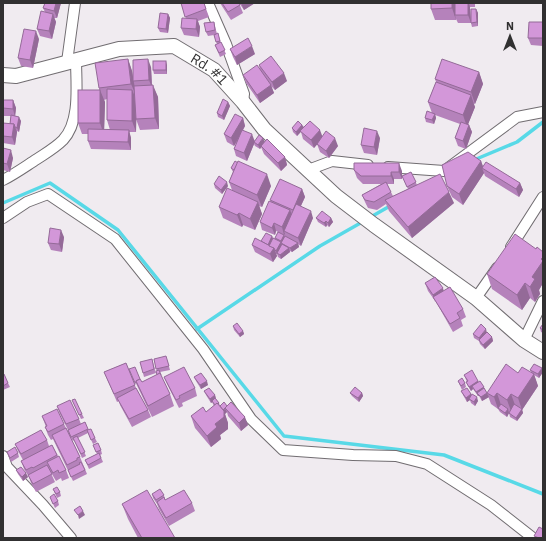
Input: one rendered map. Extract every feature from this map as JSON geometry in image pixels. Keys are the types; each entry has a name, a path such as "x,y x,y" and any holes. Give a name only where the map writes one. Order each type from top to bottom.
{"main road":[{"name":"Rd. #1","path":"3,74 16,76 71,60 119,49 174,46 191,54 214,70 243,102 264,129 336,196 369,222 476,298 524,340 543,352"}],"street":[{"path":"3,180 12,176 54,148 63,140 69,131 77,104 71,60 75,3"},
{"path":"208,3 226,44 244,94 243,102"},
{"path":"308,170 332,161 402,169 444,171 517,118 543,112"},
{"path":"3,218 27,202 48,194 114,239 203,349 251,419 283,450 353,455 396,456 427,464 491,505 532,538"},
{"path":"476,298 517,239 543,197"},
{"path":"524,340 543,301"},
{"path":"3,456 7,467 43,505 71,538"}],"building":[{"path":"45,3 56,3 54,11 43,8"},
{"path":"181,3 204,3 206,9 185,17"},
{"path":"222,3 239,3 240,5 228,12"},
{"path":"431,3 452,3 452,8 431,9"},
{"path":"455,3 468,3 468,15 455,15"},
{"path":"471,9 476,9 477,22 471,23"},
{"path":"41,11 53,14 49,31 37,29"},
{"path":"160,13 168,14 166,29 158,28"},
{"path":"182,18 197,19 196,29 181,28"},
{"path":"214,22 215,30 206,32 204,23"},
{"path":"529,22 543,22 543,38 528,38"},
{"path":"24,29 36,31 30,60 18,58"},
{"path":"218,33 220,41 216,42 214,35"},
{"path":"248,38 252,46 235,57 230,49"},
{"path":"221,42 225,50 219,53 215,45"},
{"path":"271,56 284,73 272,82 259,65"},
{"path":"128,59 131,84 99,88 95,63"},
{"path":"148,59 149,80 133,81 133,60"},
{"path":"442,59 479,72 471,92 435,79"},
{"path":"153,61 166,61 166,70 153,70"},
{"path":"257,65 271,85 257,95 243,75"},
{"path":"436,82 471,95 463,115 428,102"},
{"path":"153,85 155,118 136,119 134,86"},
{"path":"107,89 132,90 132,121 107,120"},
{"path":"78,90 100,90 100,123 78,123"},
{"path":"223,99 228,102 222,116 217,113"},
{"path":"3,100 13,100 13,109 3,108"},
{"path":"427,111 435,114 432,120 425,118"},
{"path":"235,114 243,118 231,138 224,134"},
{"path":"11,115 19,117 17,128 14,124 10,124"},
{"path":"298,121 302,125 296,132 292,128"},
{"path":"310,121 320,130 311,140 300,131"},
{"path":"461,122 469,125 463,141 455,138"},
{"path":"3,123 14,124 12,137 3,136"},
{"path":"364,128 377,131 374,147 361,145"},
{"path":"88,129 129,130 128,142 88,141"},
{"path":"242,130 252,134 244,153 234,149"},
{"path":"326,131 335,138 326,151 317,144"},
{"path":"259,135 263,138 258,145 254,142"},
{"path":"267,139 285,157 278,163 261,146"},
{"path":"3,148 11,150 7,164 3,163"},
{"path":"468,152 481,161 459,194 447,186 442,165"},
{"path":"235,161 238,163 234,170 231,168"},
{"path":"238,161 267,174 257,195 229,182"},
{"path":"486,162 520,183 516,189 482,168"},
{"path":"354,163 399,163 399,172 391,172 391,176 361,176 354,170"},
{"path":"411,172 416,182 407,187 402,176"},
{"path":"440,174 449,192 408,227 385,200"},
{"path":"219,176 227,182 221,190 214,184"},
{"path":"280,179 302,189 293,210 270,200"},
{"path":"386,182 391,192 374,202 365,200 362,195"},
{"path":"227,188 258,202 250,219 239,213 237,215 219,207"},
{"path":"269,201 290,210 282,227 274,223 272,228 260,222"},
{"path":"296,204 311,211 298,238 284,231"},
{"path":"322,211 331,218 328,223 326,221 324,223 316,218"},
{"path":"50,228 61,230 59,244 48,243"},
{"path":"278,232 284,235 281,241 275,238"},
{"path":"266,233 272,236 268,245 261,241"},
{"path":"515,234 536,249 537,247 543,252 543,257 541,259 543,261 532,277 535,279 530,287 525,283 517,295 487,274"},
{"path":"285,236 298,243 290,248 281,243"},
{"path":"255,238 274,248 270,254 252,245"},
{"path":"273,238 281,242 276,251 274,248 269,246"},
{"path":"282,244 289,248 280,255 277,253"},
{"path":"435,277 443,288 433,295 425,283"},
{"path":"450,287 463,309 457,313 460,318 450,324 433,297"},
{"path":"237,323 243,331 239,334 233,326"},
{"path":"481,324 486,329 479,338 473,334"},
{"path":"487,332 492,337 483,345 479,340"},
{"path":"166,356 169,366 156,369 154,359"},
{"path":"152,359 154,369 143,373 140,362"},
{"path":"126,363 135,385 114,394 104,372"},
{"path":"506,364 518,373 522,367 534,374 518,398 511,394 507,400 497,393 494,397 487,393"},
{"path":"534,364 542,368 538,374 530,370"},
{"path":"135,367 140,379 136,381 136,383 129,369"},
{"path":"184,367 195,388 179,396 180,398 176,400 164,377"},
{"path":"159,370 161,375 160,373 157,375 156,371"},
{"path":"472,370 478,381 469,387 466,382 468,381 464,375"},
{"path":"160,373 170,394 148,406 136,381 140,379 142,382"},
{"path":"201,373 207,381 200,385 194,377"},
{"path":"4,374 8,383 3,386 3,375"},
{"path":"462,378 465,383 461,386 458,381"},
{"path":"480,381 484,387 476,392 472,386"},
{"path":"355,387 362,393 358,398 350,393"},
{"path":"136,388 148,410 129,419 117,398"},
{"path":"209,388 215,395 210,399 204,391"},
{"path":"467,388 471,394 466,398 461,391"},
{"path":"484,388 487,393 481,397 477,393"},
{"path":"472,394 477,397 474,402 469,399"},
{"path":"215,398 219,403 215,405 212,401"},
{"path":"75,399 82,414 79,415 72,400"},
{"path":"70,400 79,419 66,424 57,406"},
{"path":"224,402 227,406 223,410 220,406"},
{"path":"231,402 245,417 239,423 225,408"},
{"path":"217,403 224,411 224,417 215,424 217,427 207,436 191,416 203,407 206,412"},
{"path":"501,404 508,409 505,413 498,408"},
{"path":"514,404 522,409 516,418 509,413"},
{"path":"57,409 64,424 48,432 42,416"},
{"path":"85,422 88,429 71,437 68,430"},
{"path":"66,428 80,457 67,465 52,435"},
{"path":"91,429 95,438 91,440 87,430"},
{"path":"41,430 47,440 21,454 15,444"},
{"path":"77,436 85,452 81,454 73,438"},
{"path":"98,443 101,450 96,452 93,445"},
{"path":"52,445 57,455 33,468 32,467 26,470 21,461"},
{"path":"15,447 18,453 10,458 7,452"},
{"path":"99,453 101,458 88,465 85,460"},
{"path":"59,456 66,470 59,473 58,470 53,473 47,462"},
{"path":"81,462 85,470 71,477 68,470"},
{"path":"47,465 52,474 33,484 28,475"},
{"path":"21,467 26,473 22,477 16,470"},
{"path":"57,487 60,492 56,494 53,489"},
{"path":"160,489 164,495 156,500 152,494"},
{"path":"147,490 175,538 142,538 122,504"},
{"path":"184,490 192,503 166,518 157,502 164,497 165,500"},
{"path":"54,494 58,501 53,504 50,497"},
{"path":"80,506 83,511 78,515 74,510"},
{"path":"539,527 543,529 543,538 534,536"}],"waterway":[{"path":"474,160 517,142 543,122"},
{"path":"3,203 50,183 118,230 284,436 444,455 543,494"},
{"path":"369,218 390,206"},
{"path":"197,329 320,246 364,221"}]}
